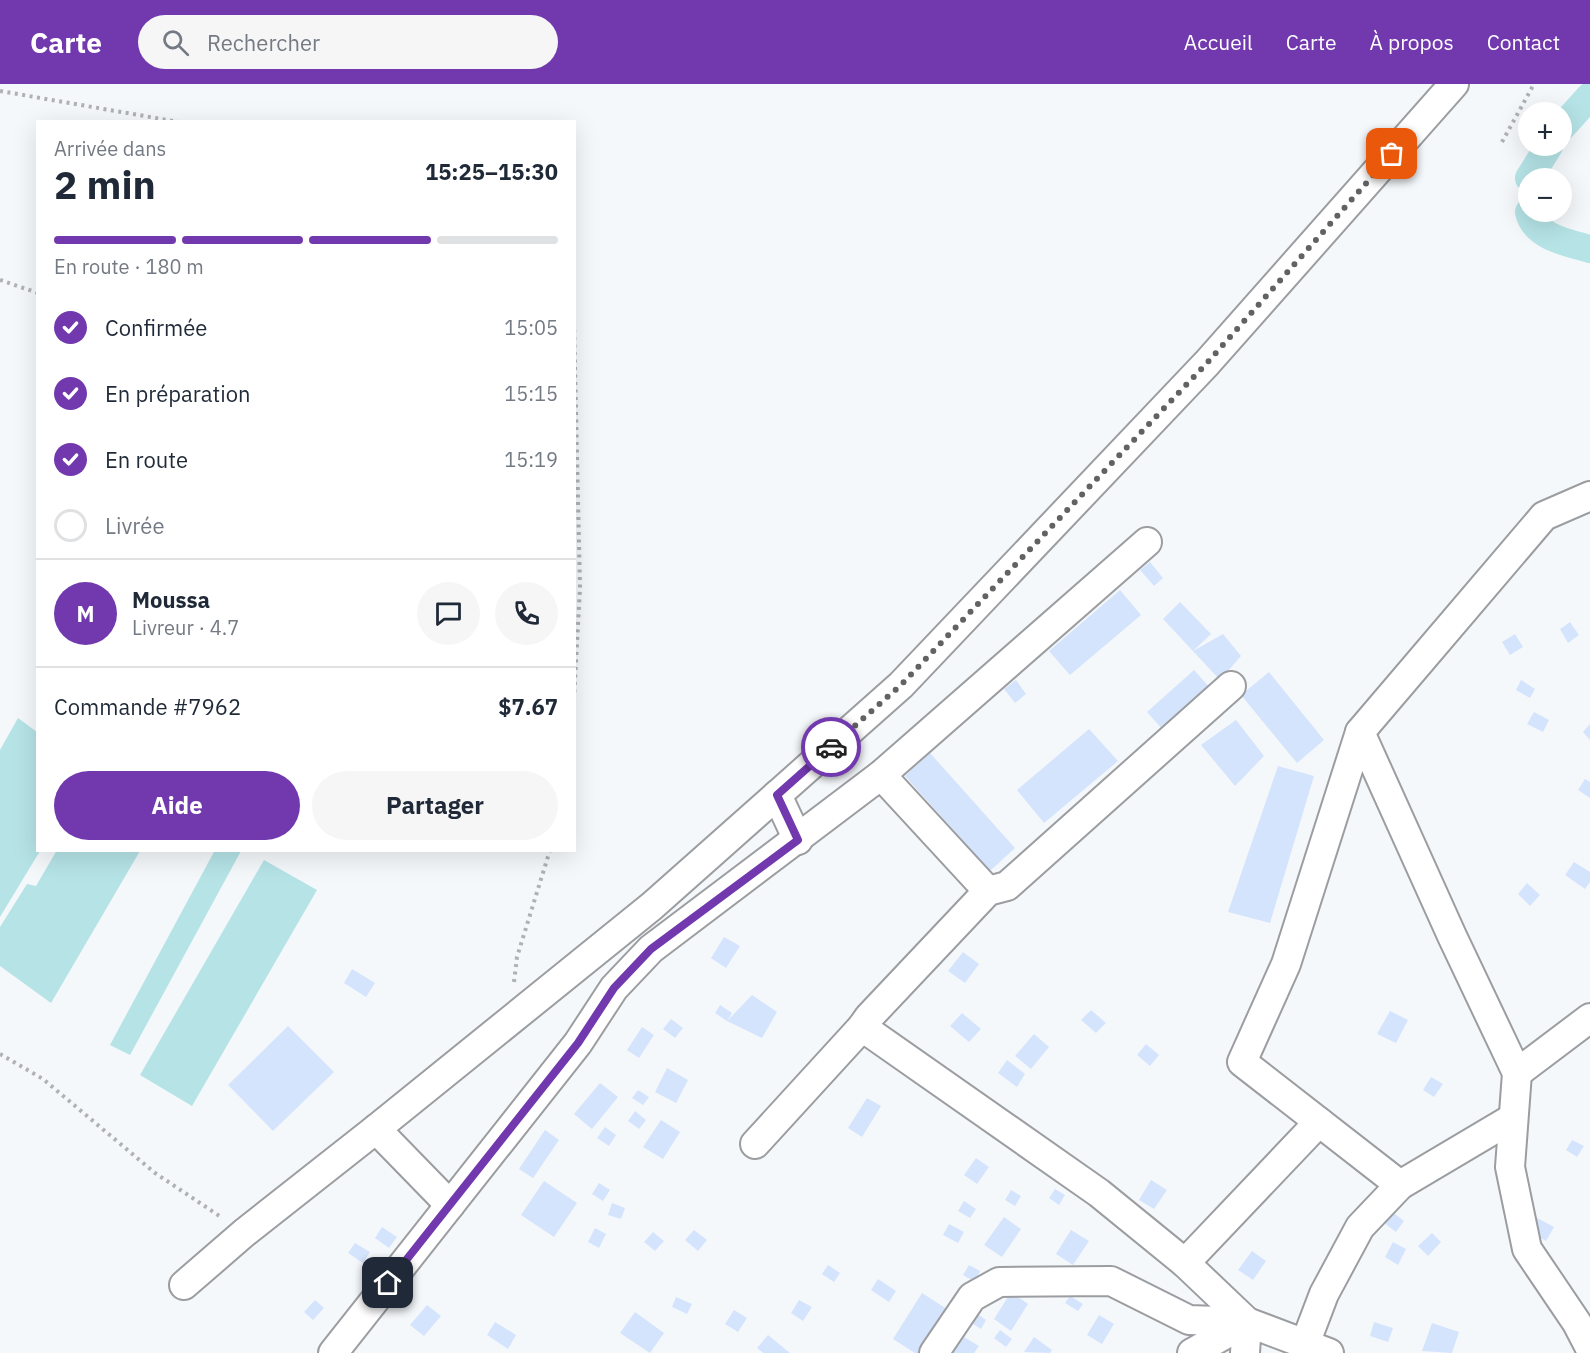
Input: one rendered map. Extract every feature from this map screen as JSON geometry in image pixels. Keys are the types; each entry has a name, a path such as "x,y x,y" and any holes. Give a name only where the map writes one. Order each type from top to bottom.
{"street":[{"path":"184,1285 244,1233 652,906 901,685 1207,363 1454,84"},
{"path":"1400,1185 1242,1062 1286,964 1360,732 1544,516 1590,496"},
{"path":"333,1353 578,1043 614,988 651,949 881,775 1147,542"},
{"path":"755,1144 877,1008 988,891 1007,886 1231,686"},
{"path":"1360,732 1516,1073 1510,1167 1527,1249 1583,1317 1590,1348"},
{"path":"881,775 988,891"},
{"path":"777,795 798,840"},
{"path":"1516,1073 1590,1018"},
{"path":"862,1027 1099,1193 1185,1263 1247,1322"},
{"path":"934,1353 972,1297 999,1282 1111,1281 1189,1320 1247,1322 1317,1348 1324,1294 1360,1227 1400,1185 1514,1118"},
{"path":"1185,1263 1319,1122"},
{"path":"376,1129 450,1205"},
{"path":"1192,1353 1247,1322"},
{"path":"1245,1353 1247,1322"}],"path":[{"path":"1502,142 1534,84"},
{"path":"0,91 167,120"},
{"path":"0,280 36,291"},
{"path":"576,453 580,588 576,662"},
{"path":"510,1021 517,957 549,852"},
{"path":"0,1054 43,1079 155,1173 244,1233"}],"water":[{"path":"18,718 36,731 36,852 39,852 0,917 0,750"},
{"path":"56,852 139,852 51,1003 0,966 0,927 27,884 36,886"},
{"path":"214,852 240,852 130,1055 110,1045"},
{"path":"264,860 317,890 192,1106 140,1075"}],"building":[{"path":"1150,562 1163,578 1154,586 1140,570"},
{"path":"1120,590 1141,615 1070,675 1049,651"},
{"path":"1180,602 1211,634 1193,651 1223,634 1241,656 1220,680 1163,619"},
{"path":"1570,622 1579,635 1568,643 1560,629"},
{"path":"1515,634 1523,647 1510,655 1502,642"},
{"path":"1194,670 1211,689 1164,731 1147,712"},
{"path":"1269,672 1324,740 1297,763 1241,695"},
{"path":"1016,680 1026,694 1015,703 1004,689"},
{"path":"1521,680 1535,689 1530,698 1516,690"},
{"path":"1534,712 1549,720 1543,732 1527,724"},
{"path":"1236,720 1264,756 1235,786 1201,745"},
{"path":"1590,724 1590,740 1583,732"},
{"path":"1089,729 1118,761 1044,823 1017,790"},
{"path":"930,753 1015,848 990,871 905,776"},
{"path":"1278,766 1314,776 1270,923 1228,912"},
{"path":"1585,779 1590,782 1590,798 1578,790"},
{"path":"1574,862 1590,872 1590,882 1585,889 1565,875"},
{"path":"1527,883 1540,895 1530,906 1518,894"},
{"path":"724,937 740,946 726,968 711,958"},
{"path":"963,952 979,964 965,983 948,971"},
{"path":"352,969 375,983 366,997 344,983"},
{"path":"752,995 777,1012 762,1038 727,1021"},
{"path":"720,1005 732,1013 727,1021 715,1013"},
{"path":"1091,1010 1106,1023 1096,1033 1081,1020"},
{"path":"1390,1011 1408,1020 1396,1043 1377,1034"},
{"path":"962,1013 981,1029 969,1042 950,1026"},
{"path":"671,1019 683,1028 675,1038 663,1029"},
{"path":"288,1026 334,1072 273,1131 228,1085"},
{"path":"642,1027 654,1035 639,1058 627,1050"},
{"path":"1034,1034 1049,1047 1031,1069 1015,1056"},
{"path":"1146,1044 1159,1055 1150,1066 1137,1055"},
{"path":"1007,1060 1025,1074 1017,1087 998,1073"},
{"path":"667,1068 688,1080 676,1103 655,1092"},
{"path":"1431,1077 1443,1084 1434,1097 1423,1090"},
{"path":"600,1083 618,1097 592,1129 574,1114"},
{"path":"638,1090 649,1097 643,1105 632,1098"},
{"path":"867,1098 881,1106 862,1137 848,1128"},
{"path":"635,1111 646,1120 639,1129 628,1121"},
{"path":"661,1120 680,1132 663,1159 643,1147"},
{"path":"605,1127 616,1135 609,1146 597,1138"},
{"path":"545,1130 559,1140 533,1178 519,1169"},
{"path":"1572,1140 1584,1146 1577,1157 1566,1150"},
{"path":"976,1158 989,1167 977,1184 964,1175"},
{"path":"1151,1180 1167,1190 1154,1209 1139,1200"},
{"path":"544,1181 577,1203 554,1237 521,1215"},
{"path":"599,1183 610,1190 603,1201 592,1194"},
{"path":"1055,1189 1065,1195 1059,1205 1049,1198"},
{"path":"1011,1190 1021,1196 1015,1206 1005,1200"},
{"path":"964,1201 976,1209 970,1218 958,1211"},
{"path":"612,1203 625,1208 621,1219 608,1215"},
{"path":"1391,1211 1404,1221 1396,1232 1383,1222"},
{"path":"1004,1217 1021,1229 1002,1257 984,1245"},
{"path":"1537,1218 1554,1227 1546,1241 1530,1231"},
{"path":"949,1224 964,1232 958,1243 943,1235"},
{"path":"382,1227 397,1237 389,1248 375,1238"},
{"path":"595,1228 606,1234 599,1248 588,1242"},
{"path":"694,1230 707,1240 698,1251 685,1240"},
{"path":"1071,1230 1089,1241 1073,1265 1056,1254"},
{"path":"653,1232 664,1241 655,1251 644,1242"},
{"path":"1432,1233 1441,1242 1428,1256 1418,1246"},
{"path":"1393,1242 1406,1249 1398,1265 1385,1257"},
{"path":"355,1243 370,1252 363,1263 348,1253"},
{"path":"1252,1251 1266,1261 1253,1280 1238,1270"},
{"path":"828,1265 840,1273 834,1282 822,1274"},
{"path":"969,1265 980,1271 975,1282 963,1275"},
{"path":"878,1279 896,1291 889,1302 871,1290"},
{"path":"1011,1292 1028,1304 1011,1331 994,1319"},
{"path":"922,1293 950,1311 923,1353 915,1353 893,1339"},
{"path":"1070,1296 1083,1304 1078,1311 1065,1303"},
{"path":"676,1297 692,1304 687,1314 672,1307"},
{"path":"315,1300 324,1308 313,1320 304,1312"},
{"path":"799,1300 812,1307 803,1321 791,1313"},
{"path":"427,1305 441,1316 424,1336 410,1325"},
{"path":"734,1310 747,1318 738,1332 725,1324"},
{"path":"635,1312 664,1333 650,1353 620,1333"},
{"path":"976,1313 986,1320 981,1329 970,1322"},
{"path":"1099,1315 1114,1324 1102,1344 1087,1335"},
{"path":"495,1322 516,1335 508,1349 487,1335"},
{"path":"1374,1322 1393,1328 1388,1342 1370,1336"},
{"path":"1432,1323 1459,1332 1452,1353 1422,1351"},
{"path":"1000,1330 1012,1339 1006,1347 994,1338"},
{"path":"959,1334 979,1346 974,1353 947,1353"},
{"path":"768,1335 790,1353 763,1353 757,1348"},
{"path":"1034,1337 1052,1350 1050,1353 1024,1352"}],"waterway":[{"path":"1572,116 1590,96"},
{"path":"1535,168 1543,156"},
{"path":"1533,222 1554,238 1590,249"}],"way so far":[{"path":"831,747 901,685 1207,363 1392,154"}],"route":[{"path":"388,1283 578,1043 614,988 651,949 798,840 777,795 831,747"}]}
